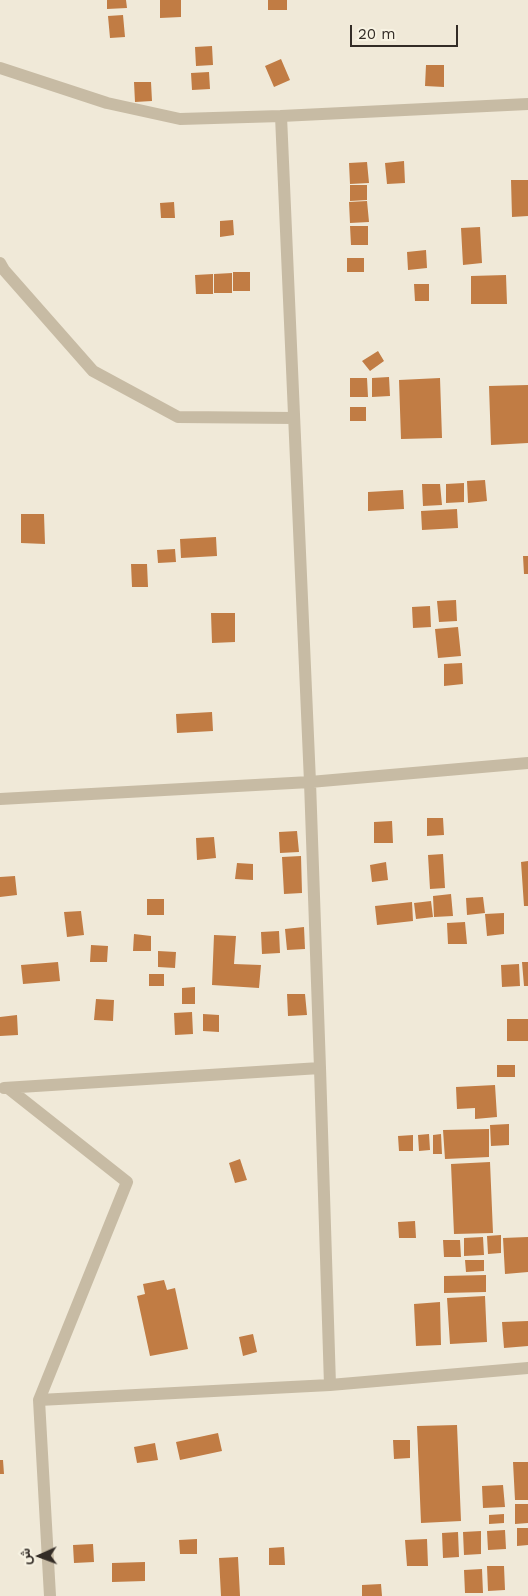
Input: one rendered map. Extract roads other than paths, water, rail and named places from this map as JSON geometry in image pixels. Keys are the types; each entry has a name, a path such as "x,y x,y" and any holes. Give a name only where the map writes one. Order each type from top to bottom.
{"street":[{"path":"0,68 107,103 180,119 528,104"},
{"path":"281,116 310,782 330,1385"},
{"path":"0,263 4,270 93,371 178,417 294,418"},
{"path":"0,799 310,782 528,763"},
{"path":"4,1088 320,1068"},
{"path":"4,1088 127,1182 39,1400 50,1596"},
{"path":"39,1400 330,1385 528,1368"}]}
